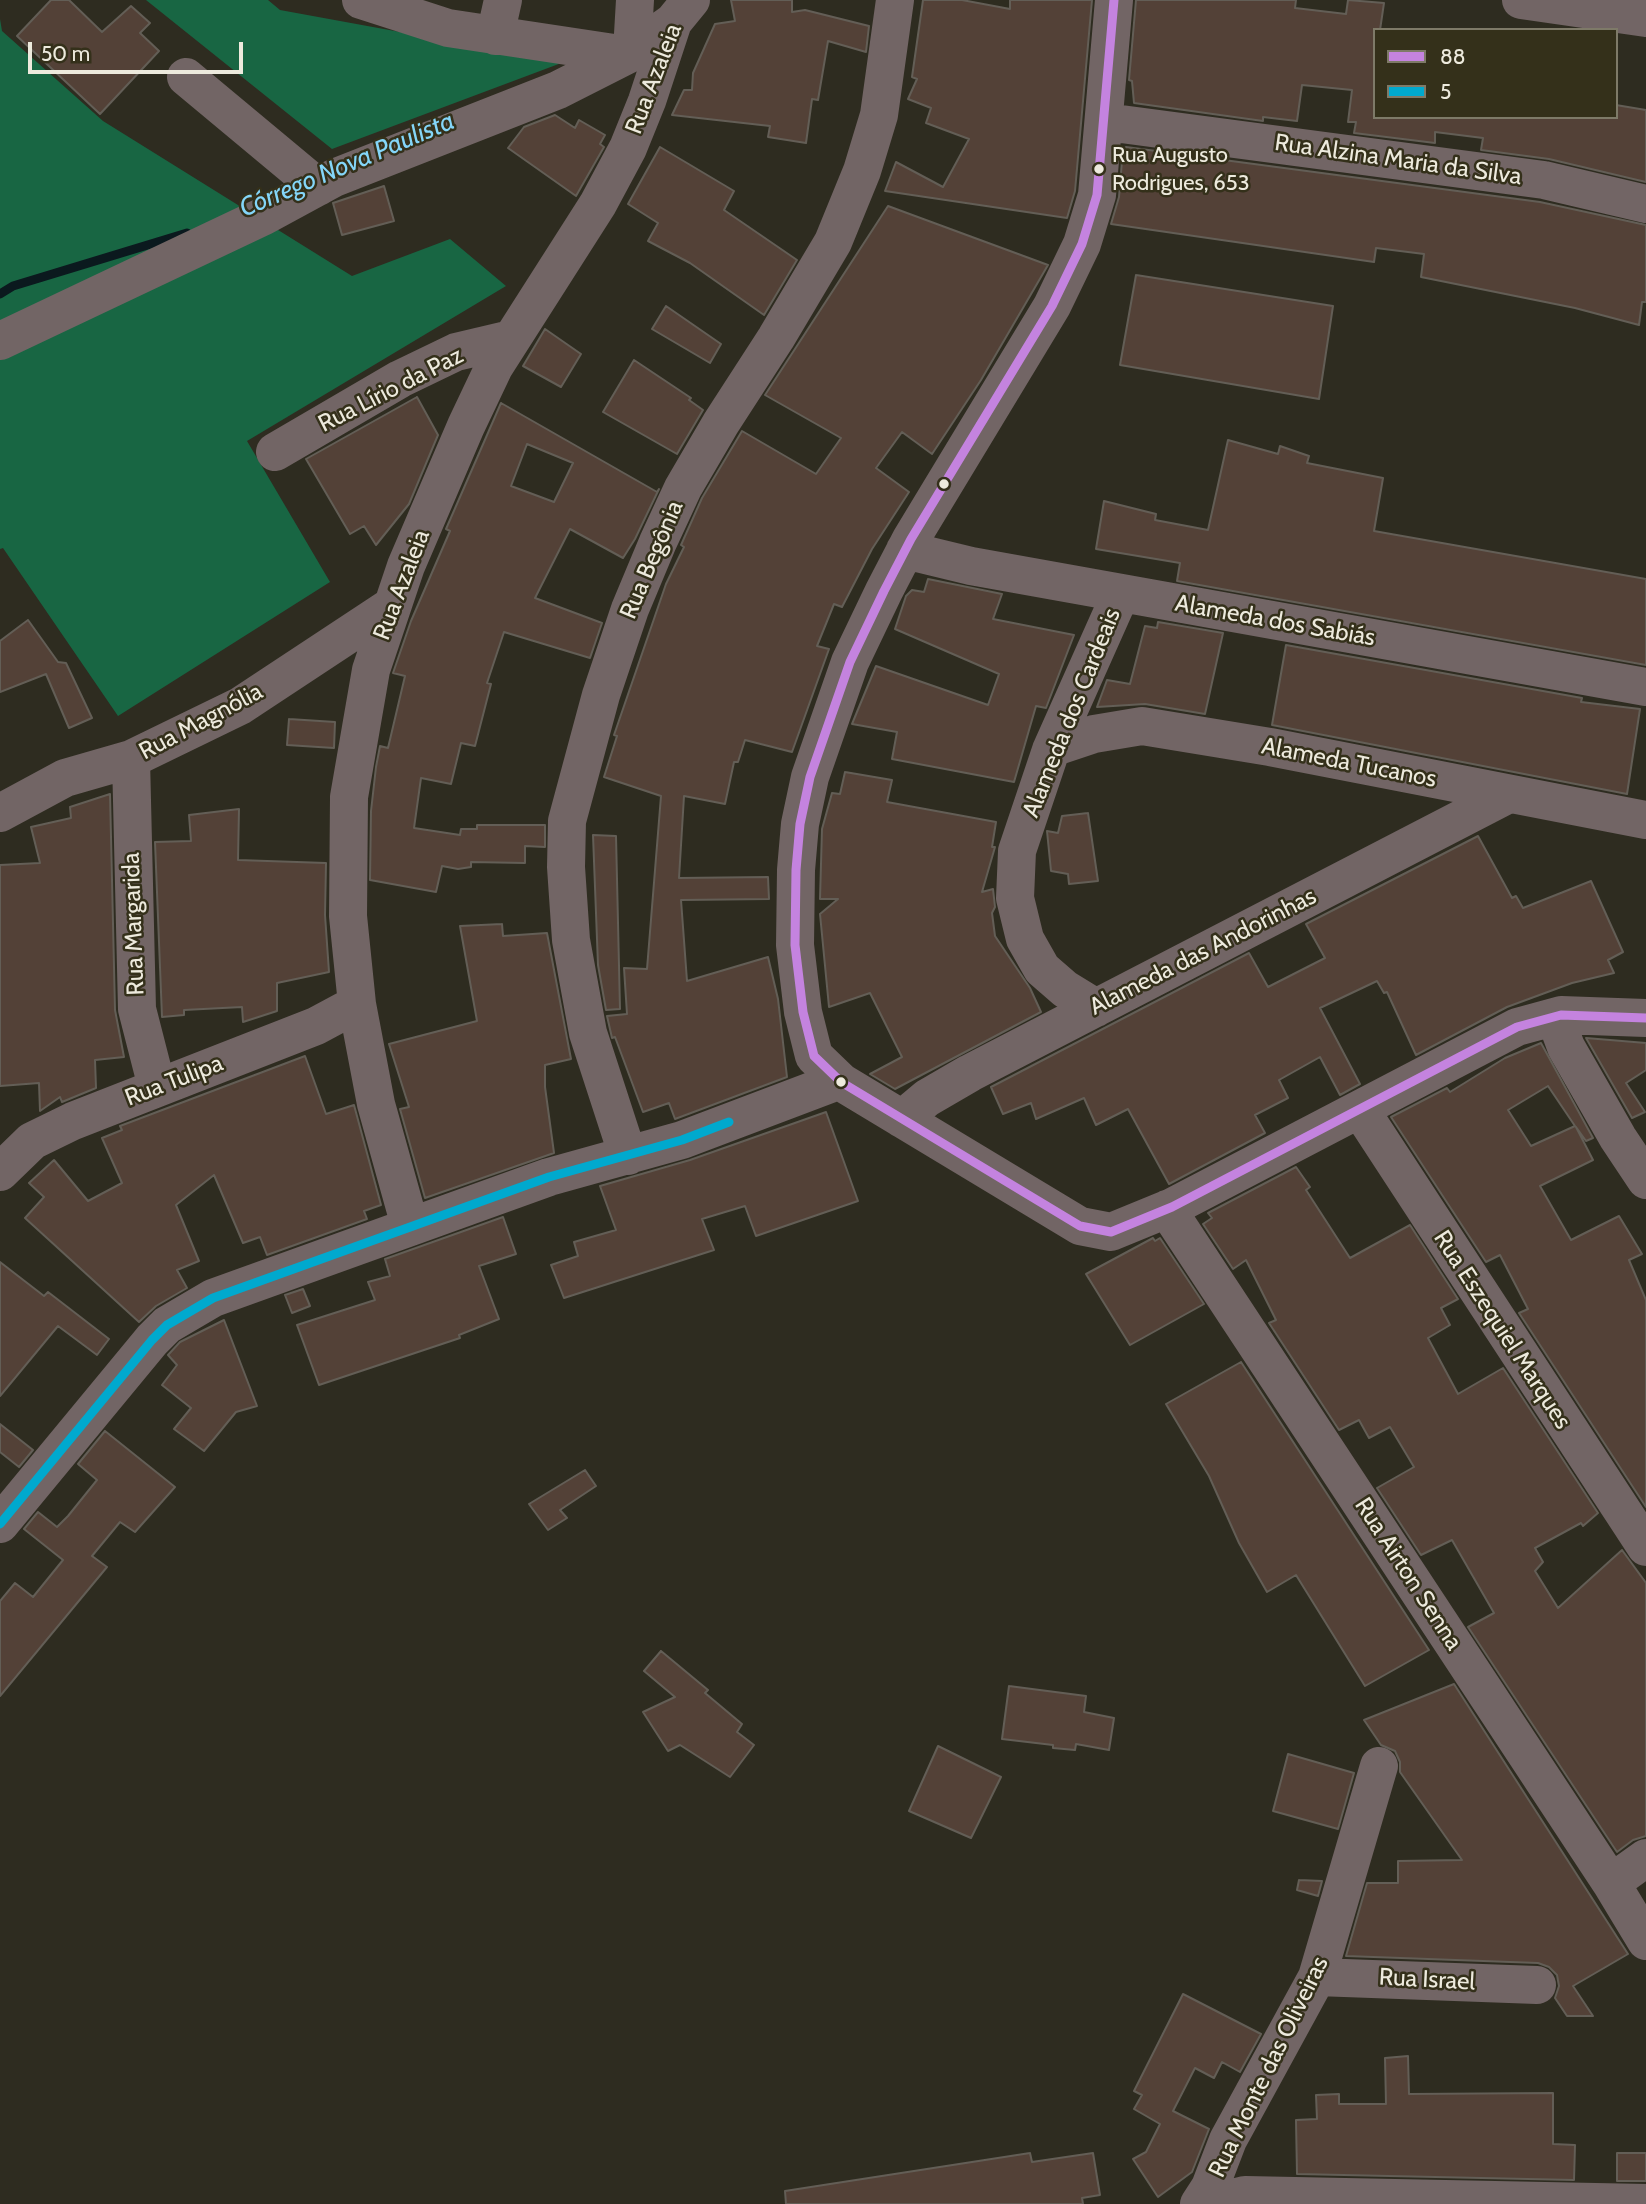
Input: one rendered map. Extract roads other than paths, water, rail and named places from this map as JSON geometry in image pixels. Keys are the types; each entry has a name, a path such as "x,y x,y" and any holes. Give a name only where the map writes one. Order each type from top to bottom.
{"street":[{"path":"361,0 448,28 499,18 629,53"},
{"path":"629,53 635,0"},
{"name":"Rua Begônia","path":"628,1156 588,1033 572,940 566,867 567,821 605,683 630,609 658,542 683,488 833,242 862,171 879,115 895,0"},
{"path":"1114,0 1106,122 1097,195 1082,244 1052,306 905,551 850,662 810,777 800,824 795,945 803,1012 814,1056 838,1081 1080,1226 1111,1232 1167,1209 1361,1111 1517,1027 1555,1017 1610,1015 1646,1018"},
{"path":"1521,0 1646,18"},
{"path":"0,341 264,216 317,187 517,108 629,53 682,11"},
{"name":"Rua Azaleia","path":"410,1226 376,1104 357,1004 346,881 349,797 371,670 390,607 466,426 511,340 598,204 628,148 682,11"},
{"path":"186,77 317,187"},
{"name":"Rua Alzina Maria da Silva","path":"1106,122 1544,180 1646,204"},
{"name":"Rua Lírio da Paz","path":"275,452 400,379 456,352 511,340"},
{"name":"Alameda dos Sabiás","path":"905,551 971,566 1646,687"},
{"name":"Alameda dos Cardeais","path":"1096,1008 1065,989 1042,969 1025,939 1015,898 1017,851 1052,748 1122,593"},
{"name":"Rua Magnólia","path":"0,813 65,778 131,759 240,706 390,607"},
{"name":"Alameda Tucanos","path":"1052,748 1094,734 1142,726 1646,820"},
{"name":"Rua Margarida","path":"131,759 137,1009 157,1087"},
{"name":"Alameda das Andorinhas","path":"902,1119 927,1098 960,1079 1509,794"},
{"name":"Rua Tulipa","path":"0,1172 32,1142 157,1087 316,1026 357,1004"},
{"path":"1555,1017 1566,1047 1618,1138 1646,1180"},
{"path":"0,1524 167,1325 213,1298 549,1177 682,1140 838,1081"},
{"name":"Rua Eszequiel Marques","path":"1361,1111 1646,1548"},
{"name":"Rua Airton Senna","path":"1167,1209 1611,1882 1646,1941"},
{"name":"Rua Monte das Oliveiras","path":"1199,2204 1210,2187 1228,2140 1317,1977 1379,1766"},
{"path":"1611,1882 1646,1858"},
{"name":"Rua Israel","path":"1317,1977 1537,1985"},
{"path":"1209,2204 1245,2195 1646,2203"}],"waterway":[{"name":"Córrego Nova Paulista","path":"0,294 13,286 187,233"}],"place":[{"name":"Rua Augusto Rodrigues, 653","path":"1099,169"}]}
